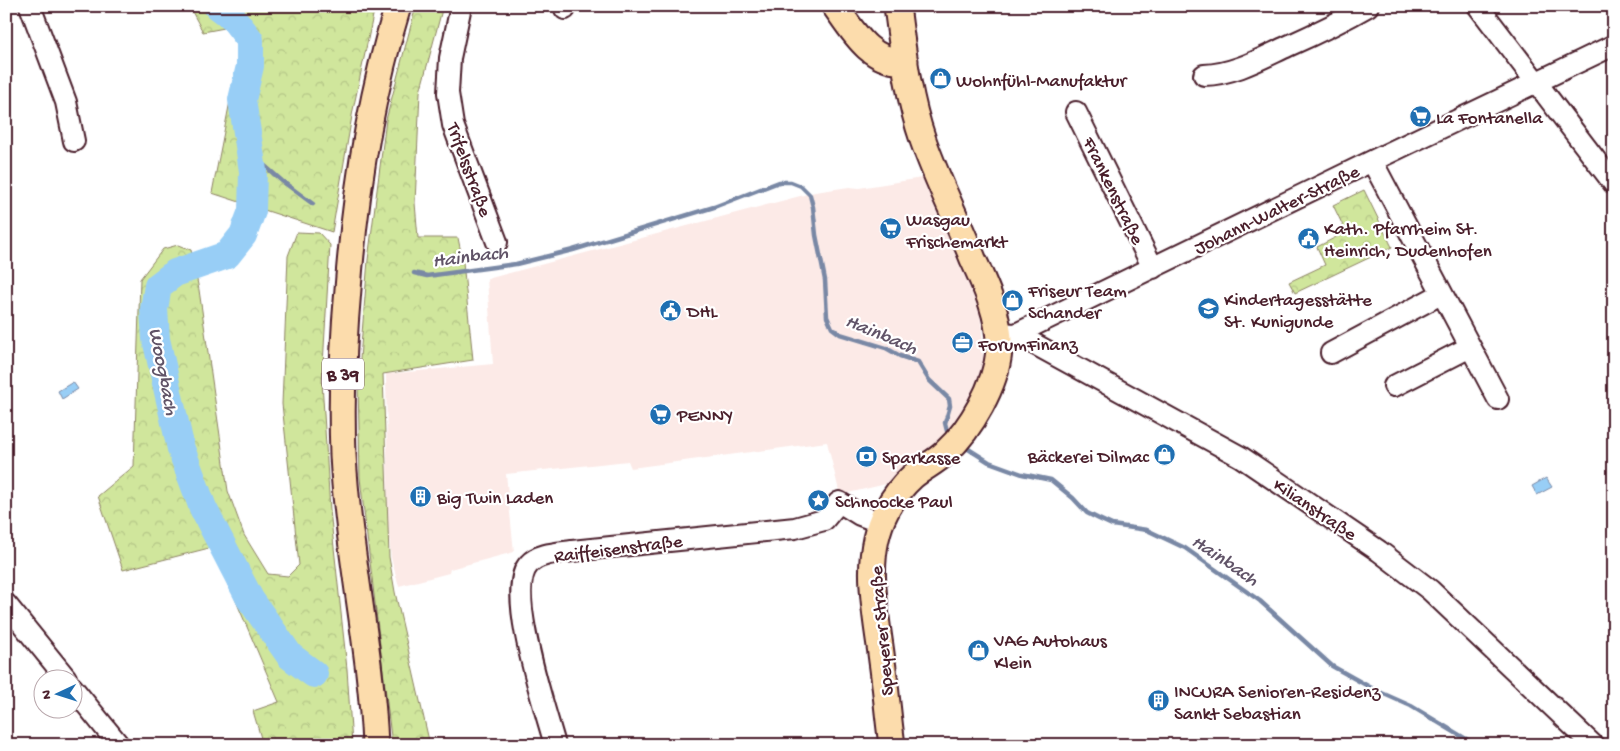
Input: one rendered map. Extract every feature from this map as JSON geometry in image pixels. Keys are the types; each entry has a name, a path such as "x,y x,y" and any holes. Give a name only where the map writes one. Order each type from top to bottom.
{"main road":[{"name":"B 39","path":"375,745 367,660 348,508 344,455 343,362 350,256 365,148 375,96 398,6"},
{"path":"835,6 857,37 872,51 889,60 905,61"},
{"name":"Speyerer Straße","path":"892,745 873,579 875,548 881,523 886,511 903,487 956,441 980,406 994,374 1007,334 993,309 984,282 916,118 897,6"}],"street":[{"path":"30,6 66,102 74,141"},
{"name":"Trifelsstraße","path":"461,6 450,67 448,93 453,125 497,242"},
{"path":"1204,75 1225,73 1242,68 1325,29 1368,6"},
{"path":"1478,6 1614,184"},
{"name":"Johann-Walter-Straße","path":"1007,334 1153,268 1372,160 1614,45"},
{"name":"Frankenstraße","path":"1076,112 1153,268"},
{"path":"1372,160 1498,400"},
{"path":"1331,353 1441,294"},
{"name":"Kilianstraße","path":"1007,334 1241,457 1373,547 1430,590 1593,745"},
{"path":"1394,386 1470,347"},
{"name":"Raiffeisenstraße","path":"555,745 521,610 521,578 524,569 538,557 572,551 795,528 824,520 839,502 855,513 881,523"},
{"path":"6,604 58,668"},
{"path":"82,699 119,745"}],"shaded area":[{"path":"928,177 979,304 983,342 983,374 967,404 935,449 907,479 840,495 827,442 631,468 628,461 506,474 514,552 450,569 449,573 399,586 391,558 388,524 386,374 493,364 487,279 815,192 849,187 859,188"}],"green space":[{"path":"189,6 375,6 353,110 332,232 212,193 230,101 246,62 230,27 203,32"},
{"path":"416,6 443,6 420,92 415,203 418,238 458,238 463,262 473,360 383,374 389,557 395,592 430,745 392,745 360,478 358,383 368,260 386,120"},
{"path":"1364,190 1392,247 1295,293 1289,282 1325,265 1317,247 1346,232 1333,205"},
{"path":"297,232 319,233 330,245 322,382 330,510 347,669 352,745 263,745 253,711 279,702 213,547 123,570 98,496 134,466 140,279 163,249 178,245 191,250 199,290 228,491 244,535 268,574 288,576 299,565 282,404 288,256"}],"water":[{"path":"73,382 78,389 62,399 58,391"},
{"path":"1546,478 1552,487 1537,495 1532,486"}],"waterway":[{"name":"Woogbach","path":"217,6 233,18 250,40 250,66 242,100 253,171 252,211 243,235 227,255 175,273 158,286 154,309 156,339 181,449 203,508 250,599 290,656 314,674"},
{"name":"Hainbach","path":"249,152 282,181 313,204"},
{"name":"Hainbach","path":"414,273 427,276 516,264 573,250 714,207 779,182 791,182 801,186 810,195 825,280 827,317 832,328 840,334 886,348 900,356 918,362 929,380 949,399 950,406 945,423 947,431 951,435"},
{"name":"Hainbach","path":"962,445 989,462 1022,474 1051,480 1073,498 1087,513 1099,519 1112,525 1147,530 1185,548 1260,601 1332,666 1375,690 1411,706 1476,745"}],"place":[{"name":"Wohnfühl-Manufaktur","path":"940,79"},
{"name":"La Fontanella","path":"1420,116"},
{"name":"Wasgau Frischemarkt","path":"890,229"},
{"name":"Kath. Pfarrheim St. Heinrich, Dudenhofen","path":"1308,238"},
{"name":"Friseur Team Schander","path":"1012,300"},
{"name":"Kindertagesstätte St. Kunigunde","path":"1208,309"},
{"name":"DHL","path":"671,310"},
{"name":"ForumFinanz","path":"962,343"},
{"name":"PENNY","path":"661,414"},
{"name":"Bäckerei Dilmac","path":"1165,455"},
{"name":"Sparkasse","path":"866,456"},
{"name":"Big Twin Laden","path":"421,496"},
{"name":"Schnoocke Paul","path":"819,500"},
{"name":"VAG Autohaus Klein","path":"978,650"},
{"name":"INCURA Senioren-Residenz Sankt Sebastian","path":"1158,701"}]}
